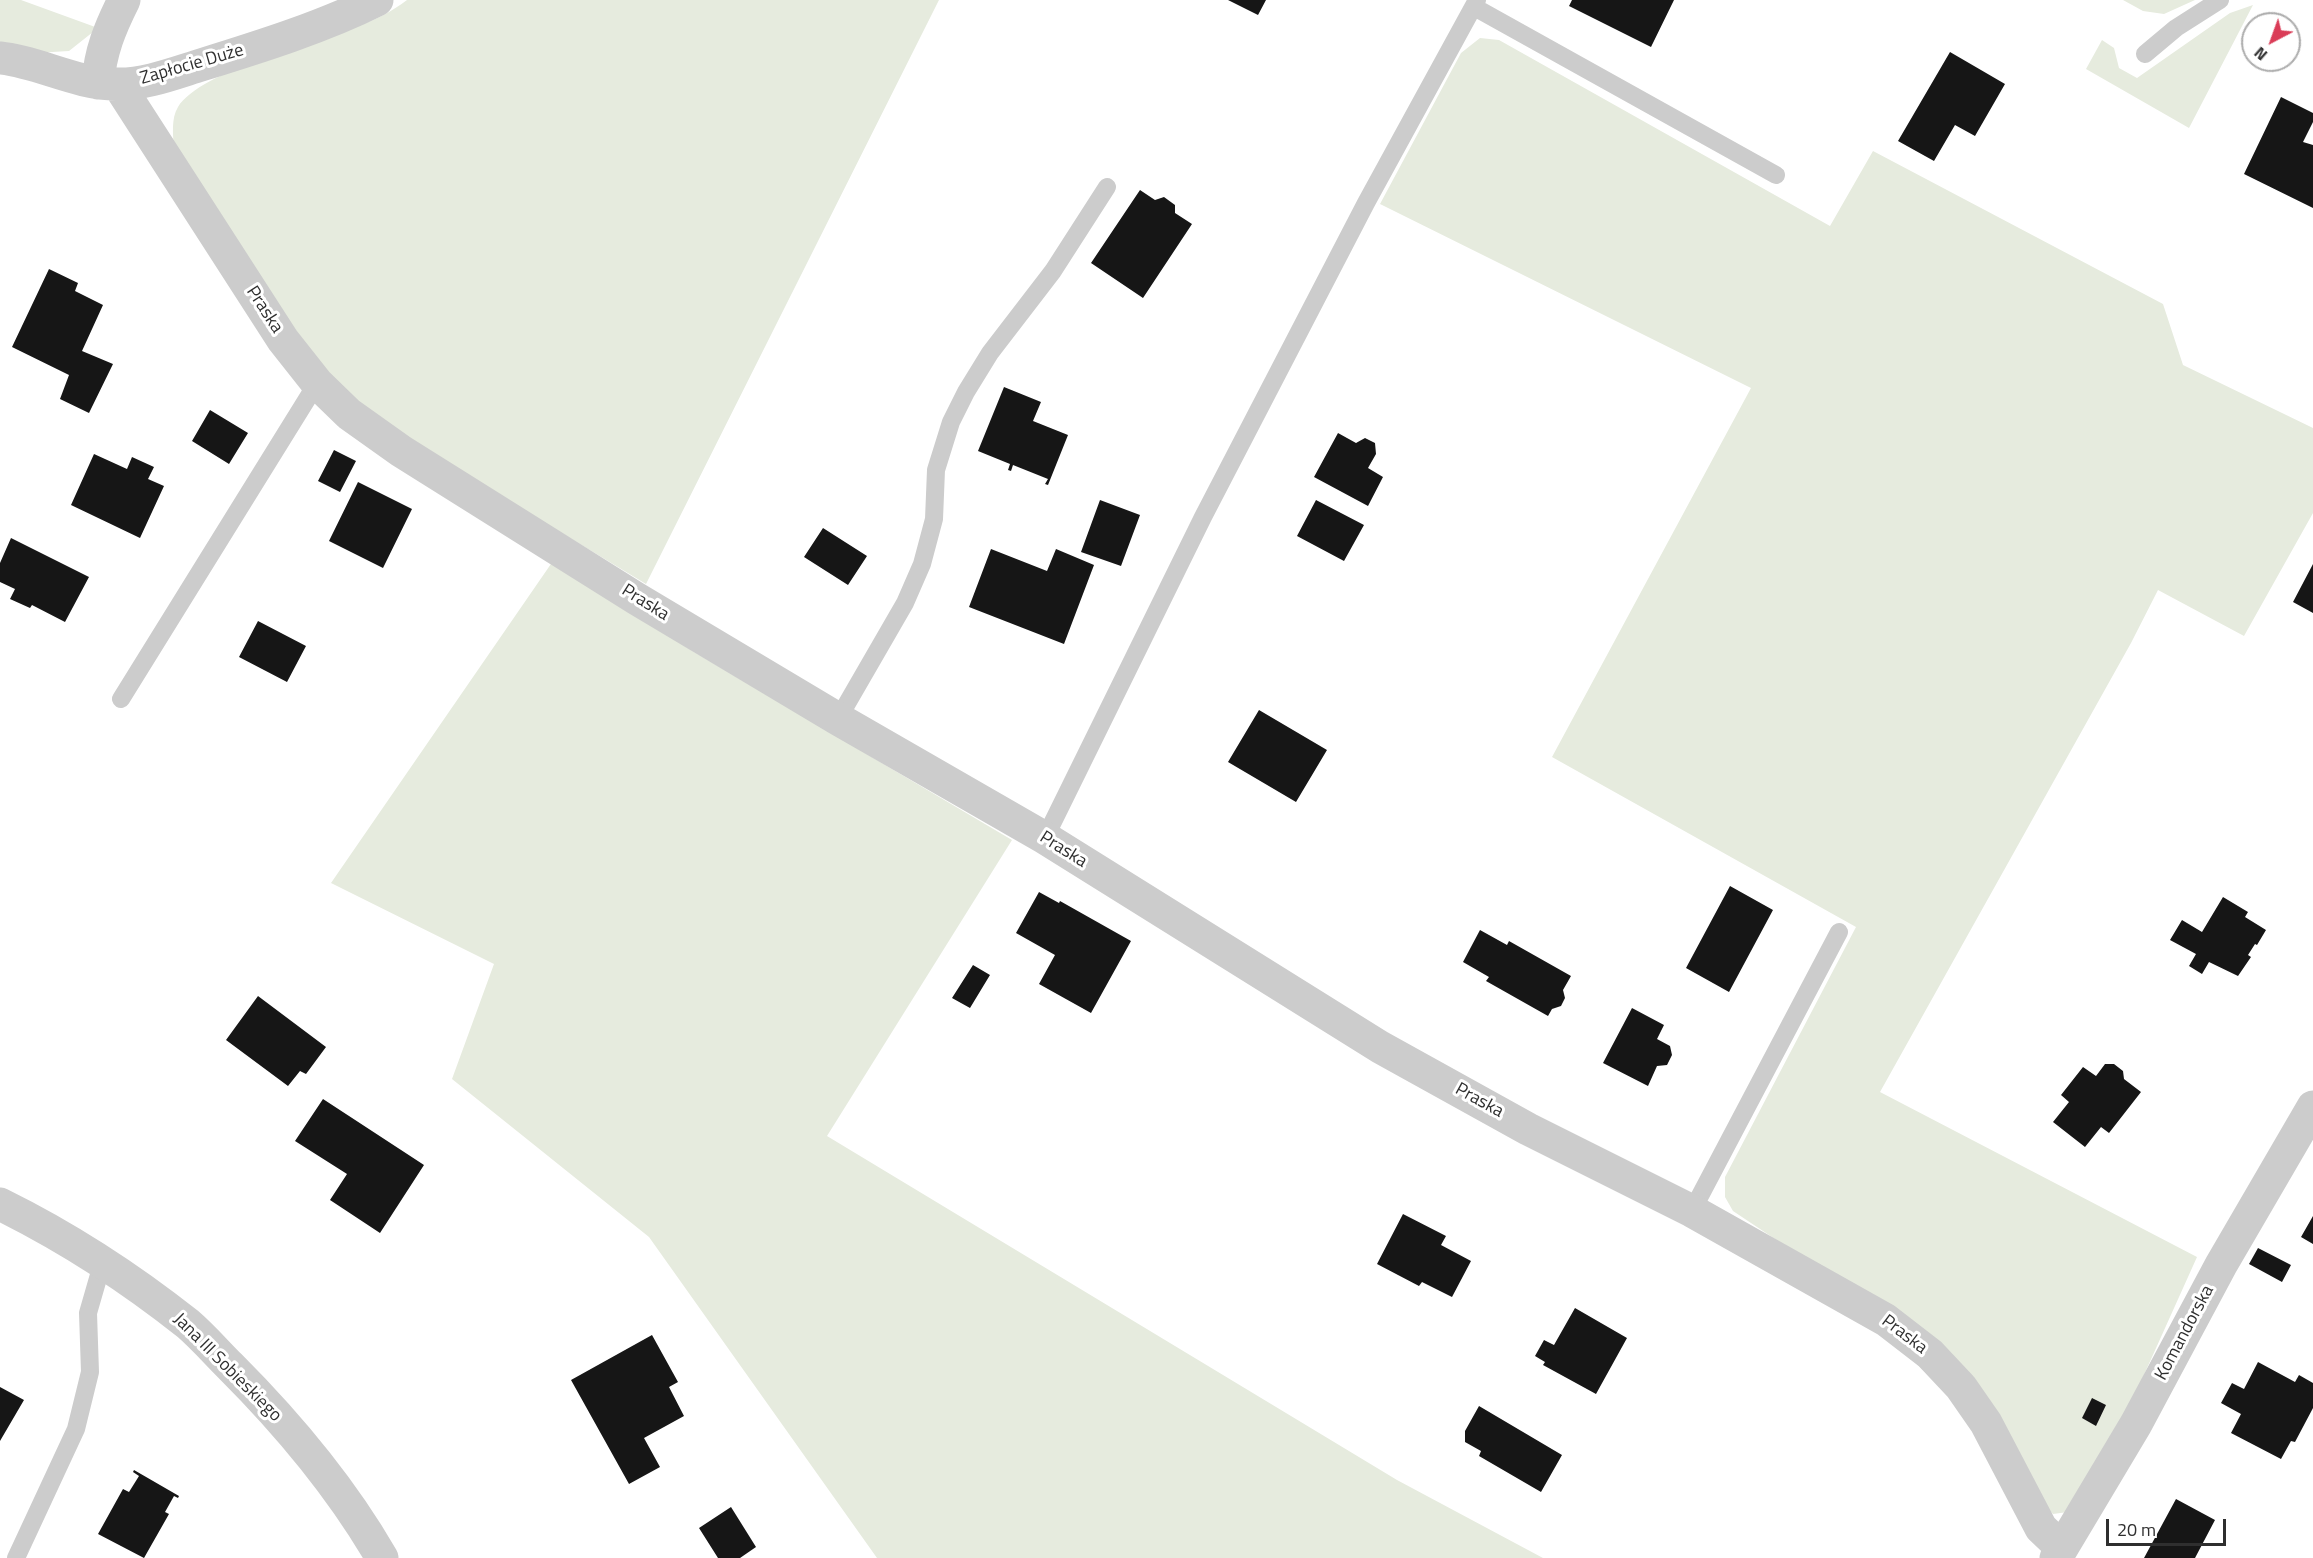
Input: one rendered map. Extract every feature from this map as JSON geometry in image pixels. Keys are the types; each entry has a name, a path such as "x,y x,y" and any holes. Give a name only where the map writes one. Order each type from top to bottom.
{"street":[{"path":"108,83 99,60 107,34 124,0"},
{"name":"Zapłocie Duże","path":"0,58 108,83 166,76 229,57 354,12 377,0"},
{"name":"Praska","path":"108,83 283,340 317,383 349,414 401,451 637,599 838,719 1045,838 1380,1047 1528,1129 1692,1212 1886,1320 1930,1354 1961,1387 1986,1423 2041,1528 2059,1553"},
{"name":"Komandorska","path":"2059,1553 2136,1424 2221,1265 2313,1107"},
{"name":"Jana III Sobieskiego","path":"0,1204 103,1261 189,1326 256,1391 326,1473 361,1522 382,1558"}],"lane":[{"path":"2145,54 2176,28 2220,0"},
{"path":"1045,838 1209,507 1366,203 1475,3 1776,175"},
{"path":"838,719 905,603 922,564 934,519 936,470 951,422 966,392 990,353 1053,271 1107,187"},
{"path":"122,699 317,383"},
{"path":"1692,1212 1839,932"},
{"path":"16,1558 76,1429 90,1372 88,1313 103,1261"}],"shaded area":[{"path":"0,0 21,0 98,28 69,51 35,53 0,46"},
{"path":"407,0 939,0 646,584 408,440 359,402 325,369 293,331 174,148 173,121 178,107 191,94 210,81 261,59 371,21"},
{"path":"2123,0 2195,0 2164,14 2143,11"},
{"path":"2253,5 2249,12 2241,12 2241,28 2189,128 2086,69 2102,40 2114,48 2119,68 2137,78 2230,13"},
{"path":"1480,38 1499,40 1830,226 1873,151 2163,304 2183,365 2313,428 2313,513 2244,636 2158,590 2131,643 1880,1092 2197,1257 2125,1417 2068,1512 2053,1514 2036,1498 2017,1459 1808,1261 1733,1211 1725,1197 1725,1177 1856,927 1552,757 1751,388 1380,204 1461,53"},
{"path":"553,561 694,652 1012,840 827,1136 1397,1480 1543,1558 877,1558 649,1237 452,1079 494,964 331,883"}],"building":[{"path":"1228,0 1266,0 1258,15"},
{"path":"1572,0 1674,0 1651,47 1569,6"},
{"path":"1950,52 2005,84 1975,136 1955,125 1934,161 1898,141"},
{"path":"2281,97 2313,113 2313,122 2303,142 2313,145 2313,208 2244,174"},
{"path":"1140,190 1155,200 1164,197 1175,205 1175,213 1192,224 1143,298 1091,263"},
{"path":"49,269 78,283 75,291 103,305 82,351 113,364 89,413 60,399 69,375 12,347"},
{"path":"1004,387 1041,402 1033,421 1068,435 1048,485 1045,484 1048,479 1013,465 1011,471 1008,470 1010,464 978,451"},
{"path":"210,410 248,433 229,464 192,441"},
{"path":"1338,433 1356,443 1365,438 1375,443 1376,454 1368,468 1383,477 1368,506 1314,477"},
{"path":"334,450 356,461 340,492 318,481"},
{"path":"94,454 127,469 132,457 154,467 148,479 164,486 140,538 71,505"},
{"path":"358,482 412,509 383,568 329,541"},
{"path":"1100,500 1140,515 1121,566 1081,552"},
{"path":"1316,500 1364,525 1344,561 1297,536"},
{"path":"823,528 867,556 848,585 804,557"},
{"path":"11,538 89,577 65,622 32,605 30,608 10,599 15,589 0,582 0,563"},
{"path":"991,549 1047,571 1056,549 1094,565 1064,644 969,607"},
{"path":"2313,564 2313,613 2293,602"},
{"path":"258,621 306,646 287,682 239,657"},
{"path":"1259,710 1327,750 1296,802 1228,762"},
{"path":"1730,886 1773,910 1729,992 1686,968"},
{"path":"1039,892 1059,903 1060,901 1131,941 1091,1013 1039,984 1055,955 1016,933"},
{"path":"2223,897 2248,912 2245,917 2266,930 2248,955 2251,957 2238,976 2209,962 2202,974 2189,966 2196,954 2170,940 2182,920 2202,932"},
{"path":"1480,930 1507,945 1509,941 1571,976 1563,990 1565,998 1561,1006 1552,1009 1548,1016 1486,981 1489,977 1463,962"},
{"path":"973,965 990,975 970,1008 952,998"},
{"path":"258,996 326,1047 306,1074 300,1071 288,1086 226,1040"},
{"path":"1632,1008 1664,1025 1657,1039 1670,1046 1672,1055 1667,1065 1657,1066 1648,1086 1603,1063"},
{"path":"2105,1064 2114,1064 2123,1071 2124,1079 2141,1092 2109,1133 2101,1127 2085,1147 2053,1122 2069,1102 2061,1095 2083,1067 2096,1076"},
{"path":"323,1099 424,1165 380,1233 330,1200 347,1174 295,1141"},
{"path":"1403,1214 1446,1236 1441,1245 1471,1261 1452,1297 1422,1282 1419,1286 1377,1264"},
{"path":"2313,1216 2313,1244 2301,1237"},
{"path":"2258,1248 2291,1265 2282,1282 2249,1264"},
{"path":"1575,1308 1627,1338 1596,1394 1543,1365 1545,1362 1535,1356 1544,1340 1554,1345"},
{"path":"652,1335 678,1382 669,1387 684,1416 644,1438 660,1467 629,1484 571,1380"},
{"path":"2258,1362 2295,1382 2299,1375 2313,1383 2313,1408 2295,1442 2291,1441 2281,1459 2231,1433 2241,1414 2221,1403 2232,1383 2244,1389"},
{"path":"0,1387 24,1400 0,1441"},
{"path":"2092,1398 2106,1405 2096,1426 2082,1418"},
{"path":"1479,1406 1562,1455 1541,1492 1479,1456 1481,1451 1465,1442 1465,1431"},
{"path":"134,1470 179,1496 178,1498 174,1496 165,1512 169,1514 144,1558 98,1534 123,1489 129,1492 139,1476 133,1472"},
{"path":"2176,1499 2215,1520 2195,1558 2144,1558"},
{"path":"731,1507 756,1547 740,1558 718,1558 699,1528"}]}
